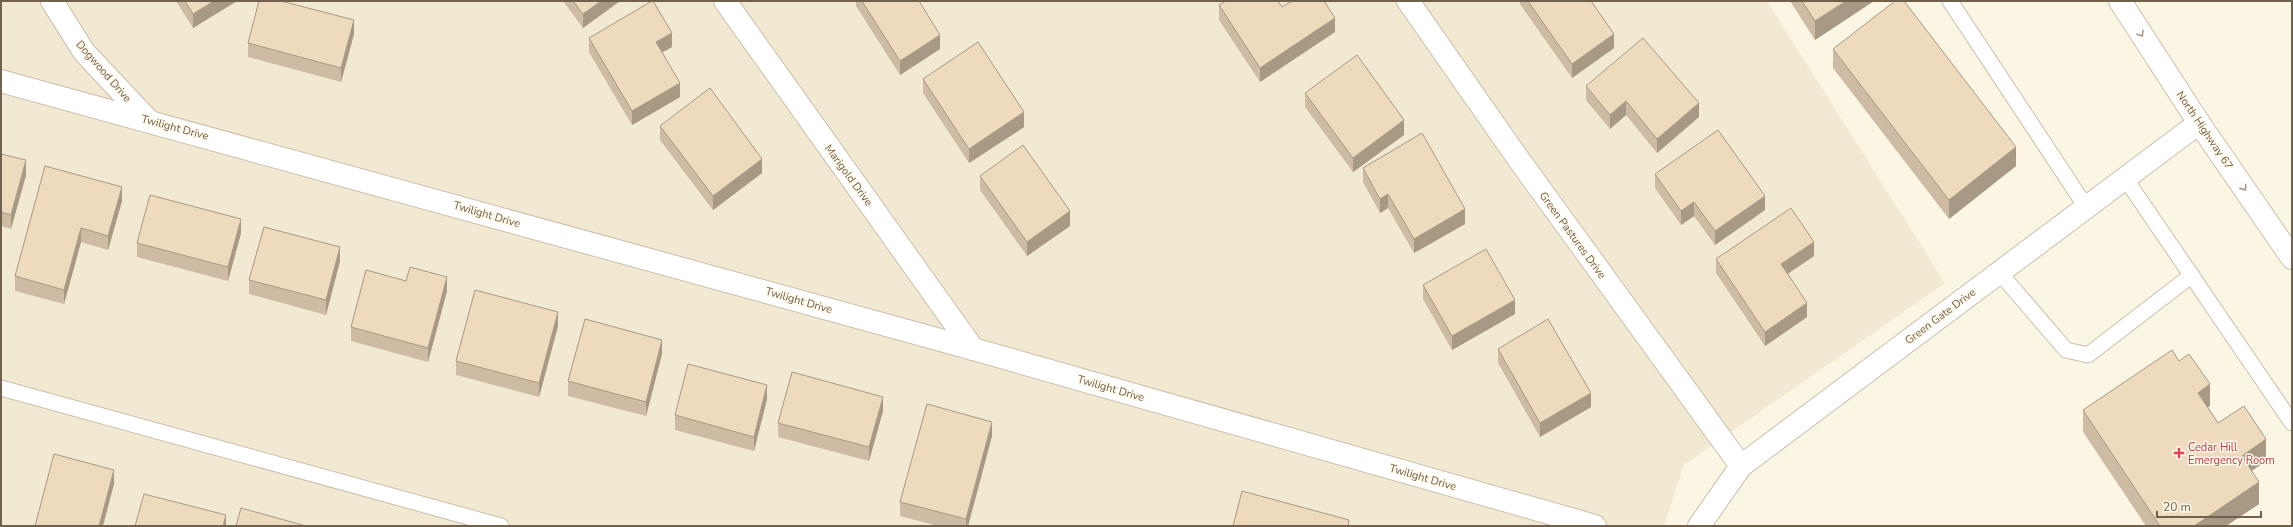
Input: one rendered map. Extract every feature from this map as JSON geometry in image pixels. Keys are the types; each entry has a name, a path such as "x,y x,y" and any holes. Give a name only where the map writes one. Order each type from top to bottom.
{"street":[{"name":"Dogwood Drive","path":"52,1 84,52 147,120"},
{"name":"Marigold Drive","path":"725,1 973,349"},
{"name":"Green Pastures Drive","path":"1408,1 1517,157 1741,466"},
{"name":"North Highway 67","path":"2120,1 2199,123 2292,258"},
{"name":"Twilight Drive","path":"1,81 147,120 973,349 1595,526"},
{"name":"Green Gate Drive","path":"1699,526 1741,466 2199,123"}],"lane":[{"path":"1950,1 2086,207"},
{"path":"2125,178 2292,423"},
{"path":"1999,272 2066,350 2088,355 2192,275"},
{"path":"1,388 501,526"}],"shaded area":[{"path":"1,1 1767,1 1945,283 1684,465 1664,526 1,526"}],"building":[{"path":"185,1 214,1 193,14"},
{"path":"259,1 281,1 354,20 341,68 248,43"},
{"path":"573,1 601,1 583,14"},
{"path":"652,1 672,33 656,42 680,83 632,111 589,38"},
{"path":"862,1 919,1 940,35 900,61"},
{"path":"1226,1 1278,1 1282,7 1292,1 1324,1 1335,18 1260,68 1219,5"},
{"path":"1528,1 1591,1 1614,34 1572,64"},
{"path":"1802,1 1846,1 1815,21"},
{"path":"1895,1 1904,1 2016,147 1949,200 1833,49"},
{"path":"1643,38 1699,103 1657,139 1626,101 1610,115 1586,86"},
{"path":"978,42 1024,112 969,149 923,79"},
{"path":"1357,55 1404,120 1353,158 1305,93"},
{"path":"710,88 762,159 713,196 660,126"},
{"path":"1718,130 1765,196 1715,231 1694,202 1681,211 1655,174"},
{"path":"1422,133 1465,209 1414,239 1388,194 1380,199 1363,168"},
{"path":"1023,145 1070,211 1027,242 980,176"},
{"path":"1,154 26,160 11,215 1,212"},
{"path":"45,166 122,187 108,236 81,228 64,290 15,276"},
{"path":"150,195 241,219 228,267 137,243"},
{"path":"1791,208 1814,242 1781,264 1807,303 1765,332 1716,259"},
{"path":"264,227 340,247 326,300 249,280"},
{"path":"1486,249 1515,300 1452,336 1423,285"},
{"path":"410,267 447,277 428,348 351,327 366,270 406,281"},
{"path":"475,290 558,312 539,383 456,361"},
{"path":"585,319 662,340 646,402 568,381"},
{"path":"1548,319 1591,393 1540,423 1498,349"},
{"name":"Cedar Hill Emergency Room","path":"2172,350 2179,361 2189,354 2210,384 2198,393 2218,423 2244,406 2266,439 2242,456 2259,482 2194,526 2160,526 2083,410"},
{"path":"688,364 767,385 754,437 675,415"},
{"path":"792,372 883,397 869,447 778,423"},
{"path":"927,404 992,422 966,519 900,502"},
{"path":"54,454 114,470 99,526 35,526"},
{"path":"1242,491 1349,520 1348,526 1233,526"},
{"path":"144,494 226,515 223,526 135,526"},
{"path":"241,508 306,526 236,526"}],"place":[{"name":"Cedar Hill Emergency Room","path":"2179,453"}]}
